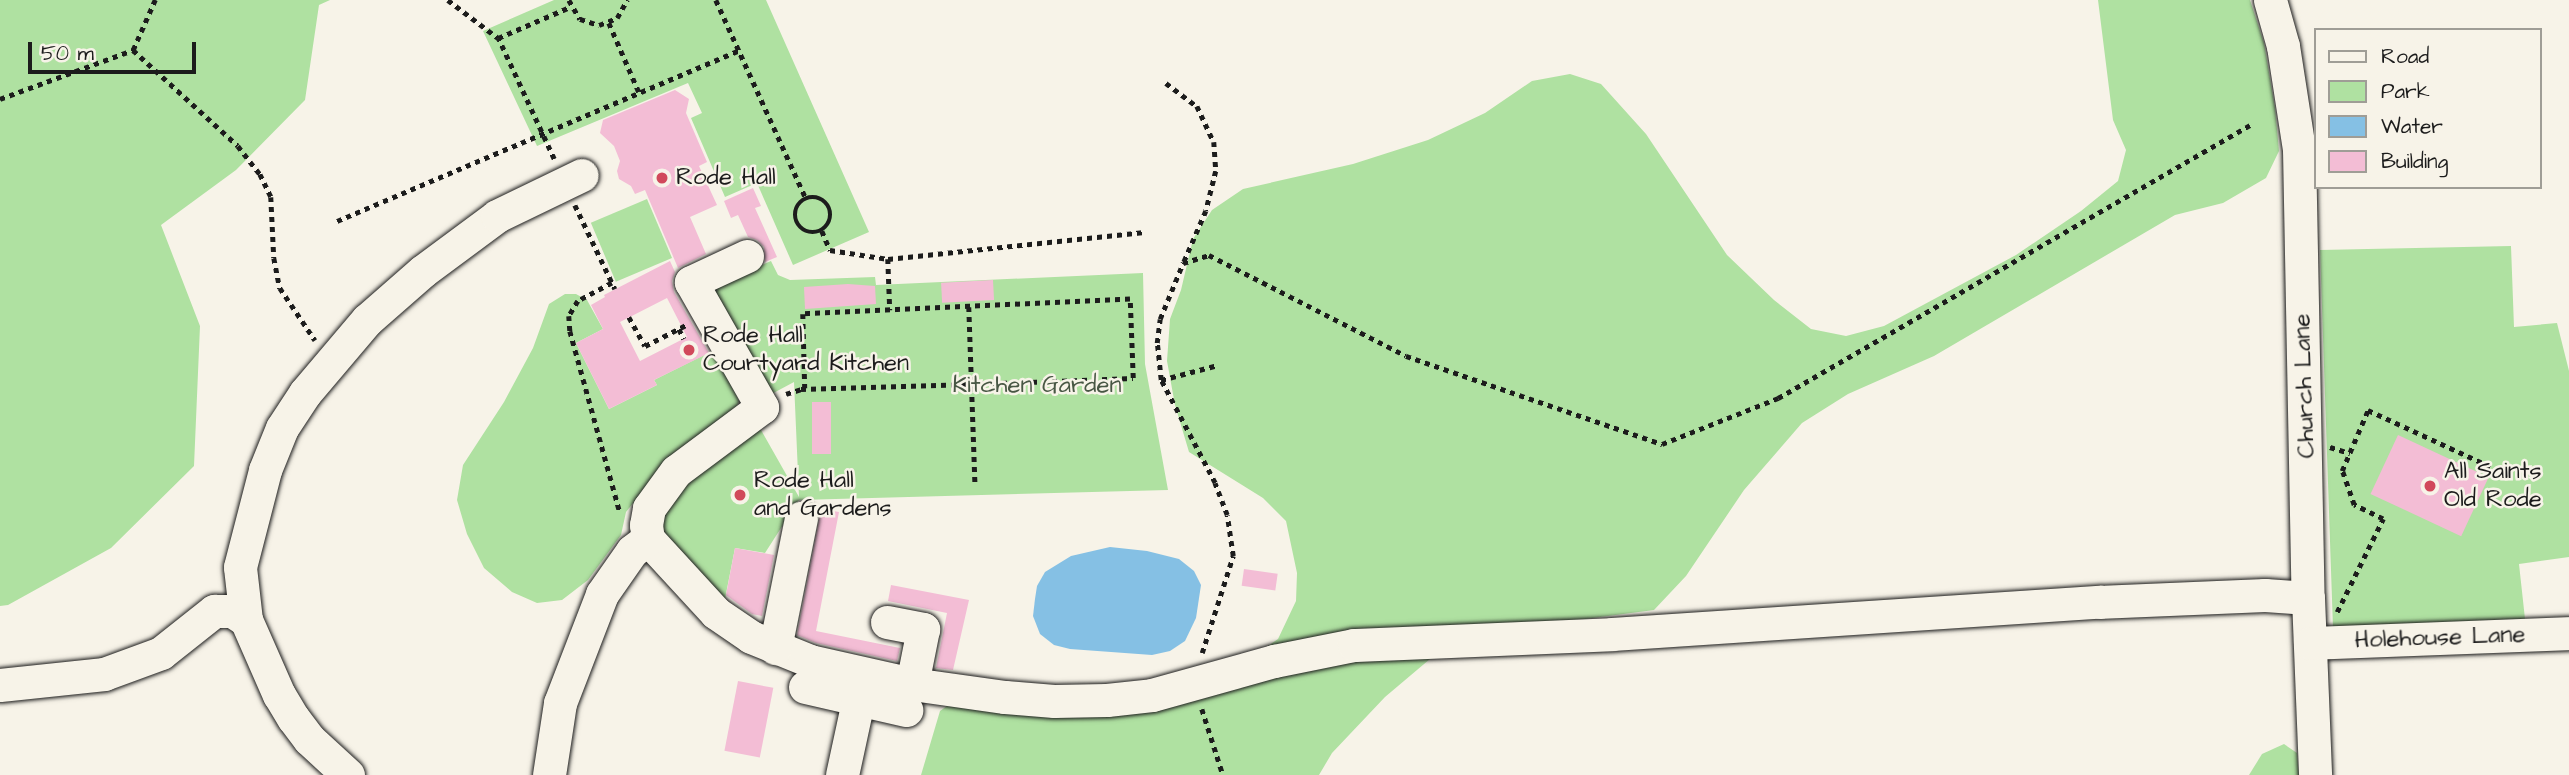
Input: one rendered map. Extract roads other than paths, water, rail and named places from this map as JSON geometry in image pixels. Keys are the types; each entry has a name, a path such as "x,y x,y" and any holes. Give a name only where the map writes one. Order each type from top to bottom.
{"street":[{"name":"Church Lane","path":"2270,0 2283,46 2299,149 2308,598 2315,775"},
{"path":"348,775 309,739 293,718 279,695 246,620 240,567 249,523 282,428 331,360 367,320 461,242 497,216 573,179"},
{"path":"747,256 691,282 762,407 676,471 649,508 646,525 648,539 716,614 733,627 862,686 909,697 964,693 1054,701 1152,695 1274,661 1354,645 1612,634 2099,602 2264,595 2308,598"},
{"path":"775,648 801,518"},
{"path":"550,775 560,703 602,593 632,551 648,539"},
{"path":"0,685 104,674 161,653 214,611 240,567"},
{"path":"214,611 232,611 246,620"},
{"path":"887,622 923,629 909,697"},
{"name":"Holehouse Lane","path":"2311,643 2569,633"},
{"path":"804,687 862,686"},
{"path":"842,775 862,686"}],"water":[{"path":"1110,547 1147,551 1179,559 1194,571 1201,585 1196,618 1185,641 1170,651 1152,655 1070,649 1054,645 1040,634 1033,616 1037,586 1045,572 1071,556"}],"place":[{"name":"Rode Hall","path":"662,178"},
{"name":"Rode Hall Courtyard Kitchen","path":"689,350"},
{"name":"All Saints Old Rode","path":"2430,486"},
{"name":"Rode Hall and Gardens","path":"740,495"}],"park label":[{"name":"Kitchen Garden","path":"1037,386"}]}
